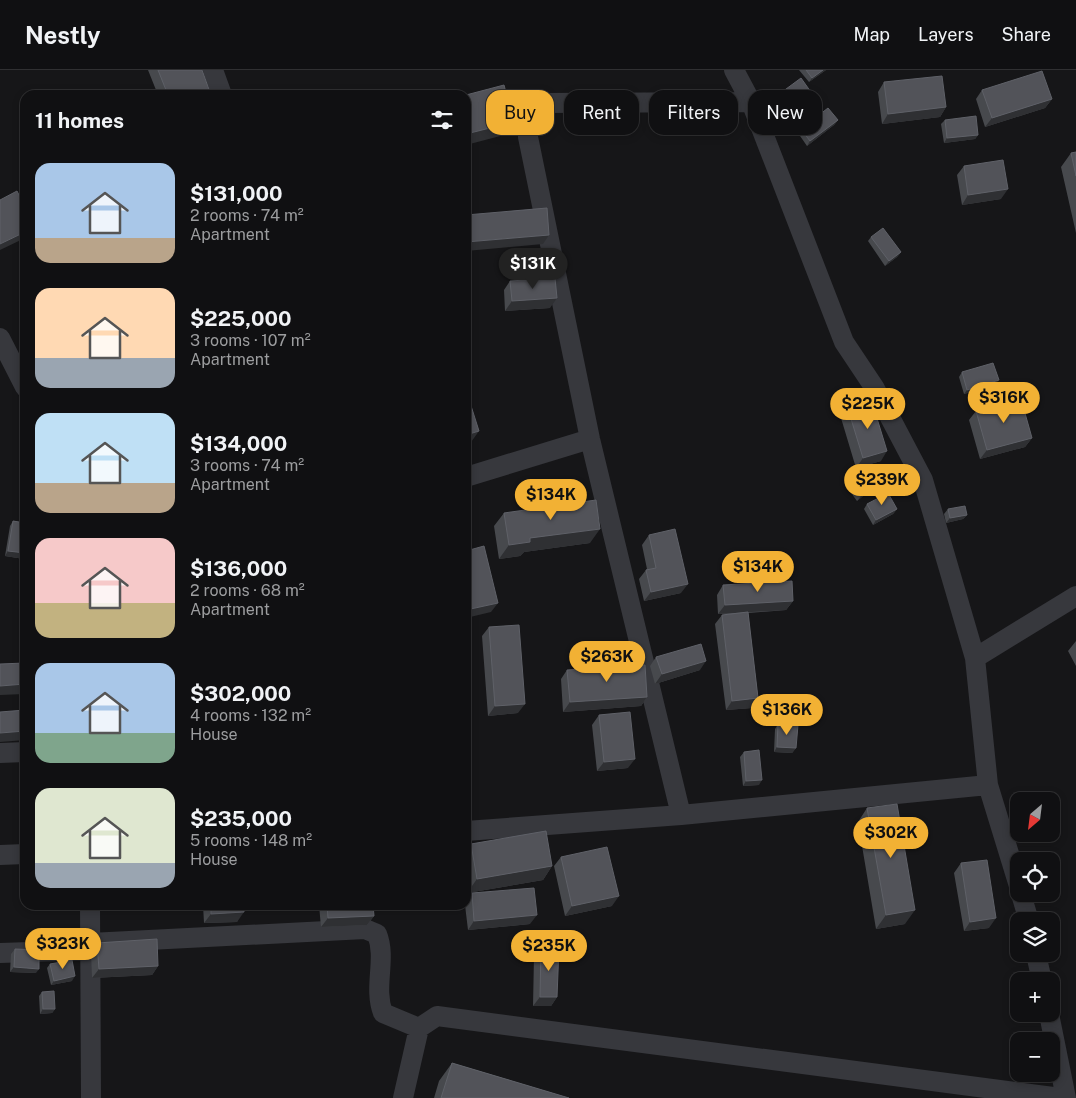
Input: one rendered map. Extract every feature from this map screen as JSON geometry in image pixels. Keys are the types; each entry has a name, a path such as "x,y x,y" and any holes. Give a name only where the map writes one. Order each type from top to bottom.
{"street":[{"path":"213,70 220,90"},
{"path":"734,70 748,96"},
{"path":"681,815 590,439 528,137 528,118 541,103 748,102"},
{"path":"764,135 844,342 874,387 924,480 975,658 988,785 1010,857"},
{"path":"0,338 20,377"},
{"path":"471,475 590,439"},
{"path":"975,658 1076,596"},
{"path":"0,753 20,752"},
{"path":"471,831 681,815 988,785"},
{"path":"0,855 20,854"},
{"path":"90,910 91,1098"},
{"path":"0,953 366,929 377,934 382,945 378,1002 383,1013 419,1028"},
{"path":"403,1098 419,1028 437,1016 1061,1098"},
{"path":"1051,1022 1066,1098"}],"building":[{"path":"158,70 202,70 209,90 166,90"},
{"path":"806,70 823,70 812,78"},
{"path":"1042,71 1052,99 992,118 982,90"},
{"path":"942,76 946,107 888,114 884,82"},
{"path":"801,78 809,90 785,90"},
{"path":"504,85 505,90 486,90 486,129 471,133 471,94"},
{"path":"828,108 838,120 822,132 822,113"},
{"path":"976,116 978,135 947,138 945,120"},
{"path":"806,135 818,135 810,141"},
{"path":"1076,152 1076,176 1071,153"},
{"path":"1003,160 1008,189 968,195 964,166"},
{"path":"17,191 20,197 20,234 0,244 0,200"},
{"path":"547,208 549,235 471,242 471,215"},
{"path":"883,228 901,252 889,261 871,237"},
{"path":"555,278 557,298 512,301 510,281"},
{"path":"993,363 999,380 967,390 962,372"},
{"path":"1021,399 1032,438 987,450 976,411"},
{"path":"872,402 887,451 863,458 848,409"},
{"path":"471,406 479,431 471,433"},
{"path":"868,471 877,482 861,496 852,485"},
{"path":"888,493 897,509 876,520 867,504"},
{"path":"596,500 600,529 530,538 530,542 509,545 504,513"},
{"path":"965,506 967,515 950,518 948,509"},
{"path":"13,521 20,522 20,552 8,551"},
{"path":"675,529 688,584 651,592 646,570 656,568 649,535"},
{"path":"484,546 498,603 471,609 471,550"},
{"path":"792,581 793,601 725,605 723,585"},
{"path":"748,612 758,698 732,701 722,615"},
{"path":"519,625 525,704 495,706 489,627"},
{"path":"701,644 706,661 662,674 656,657"},
{"path":"20,663 20,684 0,686 0,664"},
{"path":"645,665 647,697 570,702 567,670"},
{"path":"20,710 20,731 0,733 0,712"},
{"path":"630,712 635,759 604,762 599,715"},
{"path":"778,724 798,725 796,748 777,747"},
{"path":"759,750 762,780 746,781 744,752"},
{"path":"897,804 915,910 886,915 867,808"},
{"path":"546,831 552,866 477,879 471,844"},
{"path":"607,847 619,896 572,906 561,857"},
{"path":"987,860 996,918 970,922 961,863"},
{"path":"534,888 537,915 474,921 472,893"},
{"path":"211,910 244,910 244,912 211,914"},
{"path":"327,910 373,910 374,916 328,918"},
{"path":"157,939 158,966 99,969 97,943"},
{"path":"541,947 559,947 557,997 540,997"},
{"path":"15,949 39,950 39,969 14,967"},
{"path":"72,960 75,976 54,981 50,964"},
{"path":"54,991 55,1009 43,1009 42,992"},
{"path":"452,1063 569,1098 441,1098"}]}
